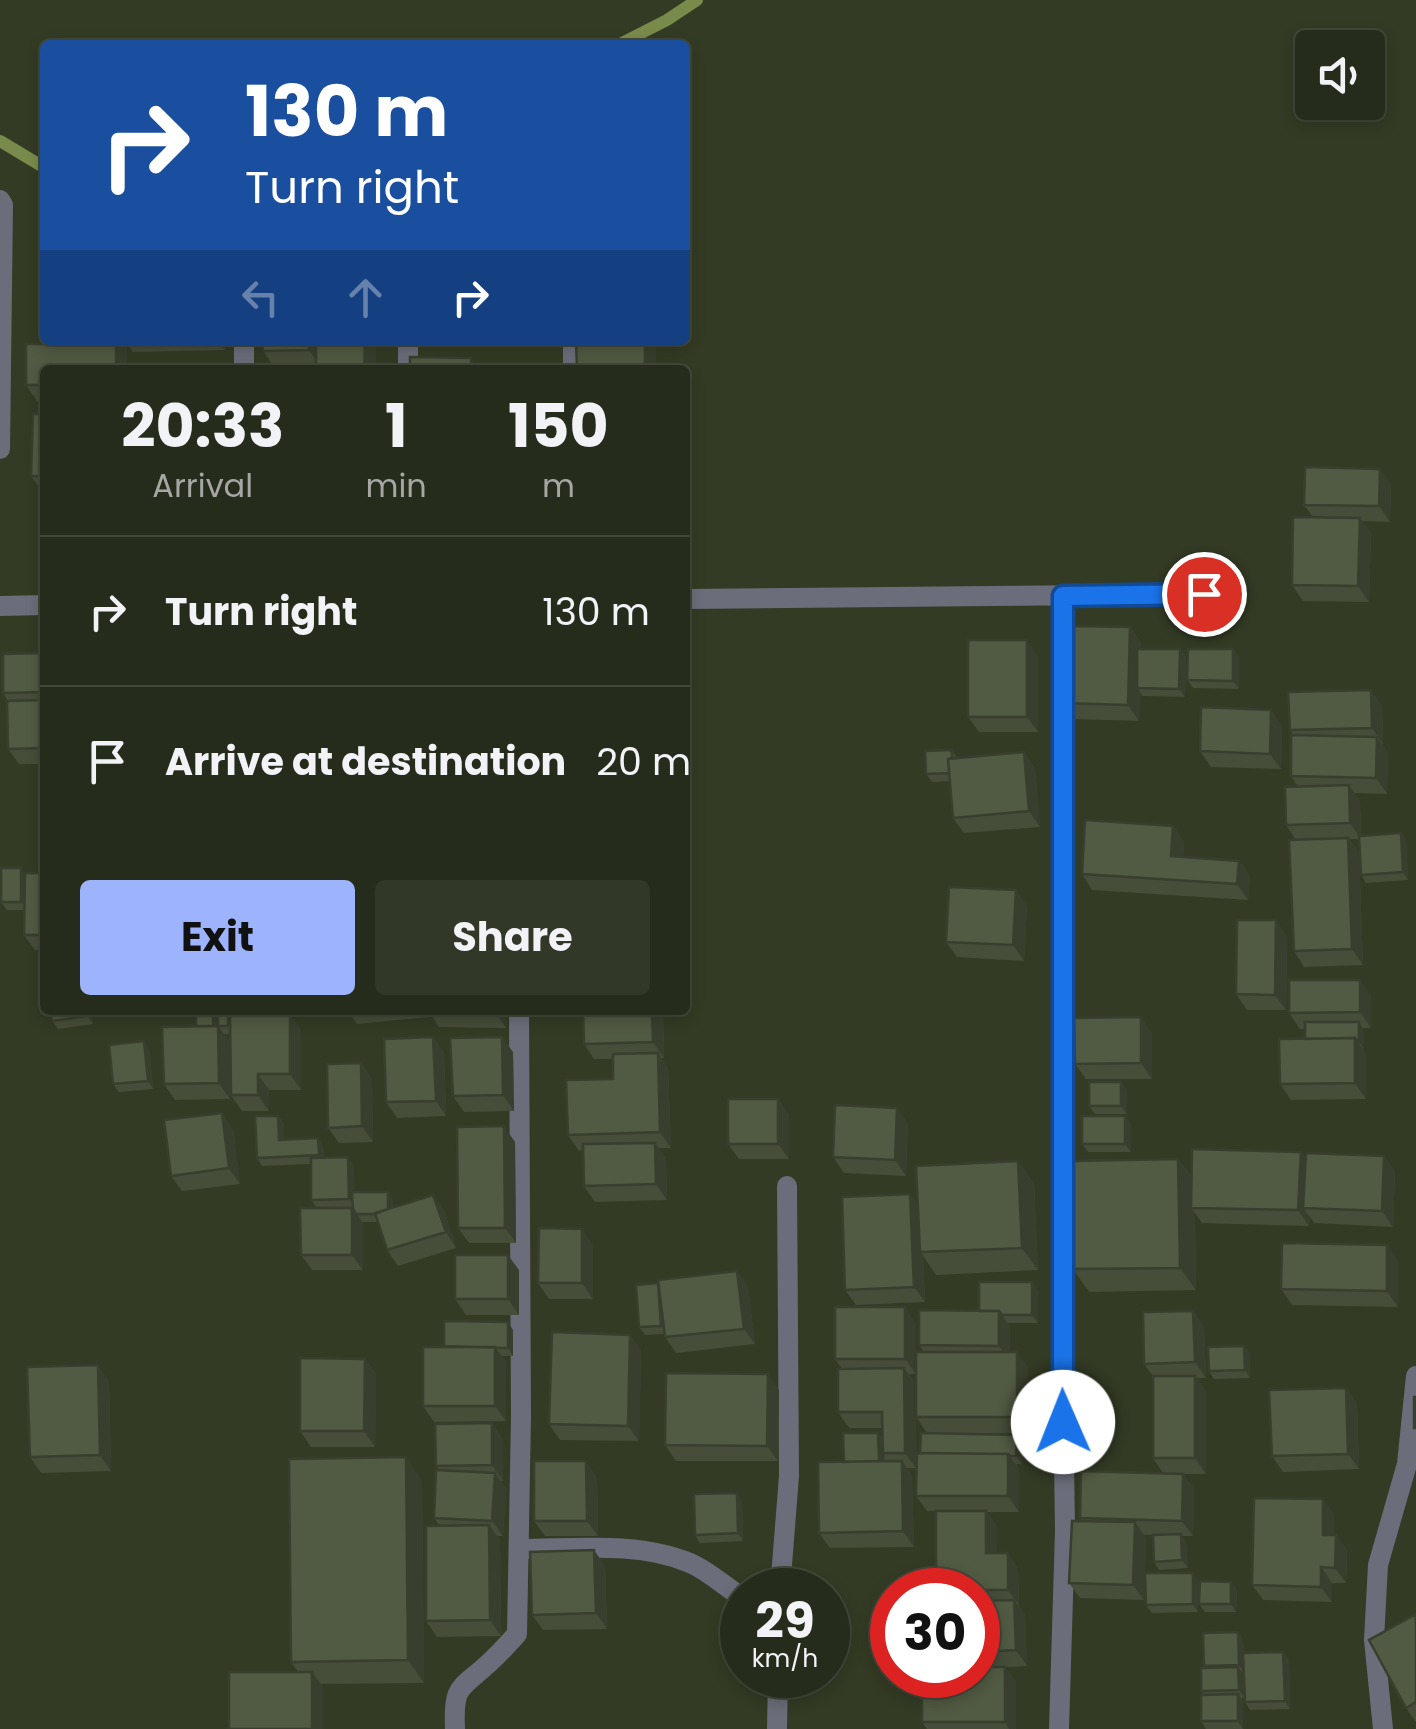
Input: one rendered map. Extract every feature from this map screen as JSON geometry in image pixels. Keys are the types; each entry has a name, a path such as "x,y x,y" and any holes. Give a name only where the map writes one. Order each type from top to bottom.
{"street":[{"path":"0,200 0,449"},
{"path":"690,599 1204,594"},
{"path":"1059,1729 1065,1530 1063,596"},
{"path":"0,606 40,606"},
{"path":"454,1729 454,1703 464,1682 488,1665 517,1634 519,1015"},
{"path":"782,1568 790,1476 786,1186"},
{"path":"1382,1729 1374,1640 1378,1566 1407,1464 1416,1376"},
{"path":"520,1549 656,1552 693,1564 720,1583"},
{"path":"777,1729 778,1698"}],"building":[{"path":"26,344 116,345 116,365 40,365 40,385 26,385"},
{"path":"262,345 309,345 309,350 263,351"},
{"path":"316,345 365,345 364,365 316,365"},
{"path":"576,345 645,345 645,365 577,365"},
{"path":"410,357 471,358 471,365 410,365"},
{"path":"33,414 40,414 40,476 31,476"},
{"path":"1305,467 1380,469 1379,506 1304,505"},
{"path":"1293,517 1360,518 1358,586 1292,585"},
{"path":"1065,626 1130,627 1128,705 1063,703"},
{"path":"968,640 1027,640 1027,717 968,717"},
{"path":"1137,649 1180,649 1179,689 1137,688"},
{"path":"1188,649 1233,649 1233,681 1187,680"},
{"path":"40,653 40,692 3,693 3,654"},
{"path":"1371,690 1372,728 1290,730 1288,692"},
{"path":"40,700 40,748 8,749 7,701"},
{"path":"1201,707 1271,710 1270,754 1200,751"},
{"path":"1291,735 1377,737 1376,778 1291,776"},
{"path":"952,750 949,773 926,774 925,751"},
{"path":"1024,752 1029,811 953,818 948,759"},
{"path":"1349,785 1350,823 1286,825 1285,787"},
{"path":"1085,820 1173,826 1171,856 1239,861 1237,884 1082,874"},
{"path":"1401,833 1403,872 1361,875 1359,836"},
{"path":"1348,838 1352,949 1294,951 1289,840"},
{"path":"1,868 21,868 21,902 1,902"},
{"path":"25,873 40,873 40,935 24,935"},
{"path":"949,887 1016,890 1013,945 946,942"},
{"path":"1237,920 1276,920 1275,995 1236,994"},
{"path":"1289,980 1360,980 1360,1012 1289,1013"},
{"path":"51,1015 87,1016 52,1021"},
{"path":"196,1015 213,1015 213,1026 196,1026"},
{"path":"218,1015 228,1015 228,1026 218,1026"},
{"path":"230,1015 290,1015 290,1074 258,1074 258,1095 231,1095"},
{"path":"583,1015 652,1015 653,1042 584,1044"},
{"path":"1141,1017 1141,1063 1075,1064 1074,1018"},
{"path":"1305,1022 1359,1022 1359,1042 1355,1038 1305,1039"},
{"path":"218,1026 219,1083 164,1084 162,1027"},
{"path":"433,1037 436,1101 386,1102 384,1039"},
{"path":"502,1037 503,1095 453,1096 450,1038"},
{"path":"1355,1038 1355,1083 1280,1084 1279,1039"},
{"path":"144,1041 148,1081 113,1084 109,1045"},
{"path":"658,1053 660,1132 568,1135 566,1080 613,1079 613,1054"},
{"path":"361,1063 362,1126 328,1128 327,1064"},
{"path":"1089,1082 1121,1082 1121,1106 1089,1106"},
{"path":"728,1099 778,1099 778,1144 728,1144"},
{"path":"835,1105 897,1108 895,1160 833,1157"},
{"path":"222,1113 229,1168 171,1176 164,1120"},
{"path":"255,1116 278,1116 279,1140 318,1138 319,1155 257,1158"},
{"path":"1082,1116 1125,1116 1125,1144 1082,1144"},
{"path":"504,1126 505,1228 458,1228 457,1127"},
{"path":"655,1143 656,1184 584,1186 583,1144"},
{"path":"1192,1149 1301,1152 1298,1210 1191,1208"},
{"path":"1306,1153 1384,1156 1382,1211 1303,1208"},
{"path":"348,1157 349,1199 311,1200 311,1158"},
{"path":"1178,1159 1180,1268 1073,1269 1072,1161"},
{"path":"1018,1161 1022,1248 920,1252 916,1166"},
{"path":"352,1192 388,1192 388,1209 356,1214"},
{"path":"910,1194 914,1287 845,1290 842,1197"},
{"path":"433,1195 446,1232 387,1250 375,1213"},
{"path":"300,1208 352,1208 352,1255 301,1255"},
{"path":"539,1228 582,1229 582,1283 538,1283"},
{"path":"1282,1243 1387,1245 1387,1291 1281,1289"},
{"path":"455,1255 508,1255 508,1299 455,1299"},
{"path":"737,1271 744,1329 665,1337 658,1280"},
{"path":"979,1282 1032,1282 1032,1315 979,1311"},
{"path":"658,1283 661,1326 639,1327 636,1285"},
{"path":"835,1307 905,1307 905,1359 835,1359"},
{"path":"919,1310 999,1311 999,1346 919,1345"},
{"path":"1193,1311 1195,1362 1144,1364 1143,1312"},
{"path":"444,1321 508,1322 508,1348 444,1346"},
{"path":"552,1332 630,1335 628,1426 549,1424"},
{"path":"1244,1346 1245,1370 1209,1371 1208,1347"},
{"path":"423,1347 495,1347 495,1406 423,1406"},
{"path":"916,1352 1017,1352 1017,1417 916,1417"},
{"path":"300,1358 365,1359 364,1431 300,1431"},
{"path":"98,1365 100,1455 30,1457 27,1367"},
{"path":"904,1368 905,1453 883,1453 882,1412 838,1412 838,1369"},
{"path":"666,1373 768,1374 767,1446 665,1445"},
{"path":"1153,1376 1195,1376 1195,1458 1153,1458"},
{"path":"1346,1388 1348,1454 1272,1456 1269,1390"},
{"path":"492,1423 492,1465 436,1466 435,1424"},
{"path":"843,1433 878,1433 879,1461 844,1462"},
{"path":"921,1433 1017,1435 1016,1456 920,1453"},
{"path":"917,1453 1008,1454 1008,1496 916,1496"},
{"path":"406,1457 408,1660 291,1662 289,1459"},
{"path":"534,1461 586,1461 587,1521 534,1521"},
{"path":"902,1461 903,1531 819,1533 818,1462"},
{"path":"436,1470 495,1473 492,1521 434,1518"},
{"path":"1081,1471 1183,1474 1182,1521 1080,1518"},
{"path":"737,1493 738,1533 695,1535 694,1494"},
{"path":"1254,1498 1323,1499 1323,1535 1336,1535 1335,1568 1321,1567 1321,1587 1252,1585"},
{"path":"936,1511 986,1511 986,1553 1008,1553 1008,1590 1000,1590 1000,1568 936,1568"},
{"path":"1072,1521 1135,1522 1133,1585 1069,1583"},
{"path":"489,1525 490,1620 426,1621 426,1526"},
{"path":"1181,1534 1182,1560 1154,1562 1153,1535"},
{"path":"594,1550 596,1613 532,1615 530,1552"},
{"path":"1145,1573 1193,1573 1193,1604 1146,1605"},
{"path":"1200,1581 1231,1582 1231,1604 1199,1604"},
{"path":"1000,1600 1014,1600 1016,1650 1000,1651"},
{"path":"1416,1614 1416,1702 1406,1708 1369,1640"},
{"path":"1238,1632 1239,1665 1204,1666 1203,1633"},
{"path":"1283,1652 1285,1701 1245,1702 1243,1653"},
{"path":"1000,1667 1005,1667 1005,1722 922,1722 922,1698 1000,1698"},
{"path":"1238,1667 1239,1690 1201,1691 1201,1668"},
{"path":"229,1672 312,1672 312,1729 229,1729"},
{"path":"1238,1694 1238,1721 1201,1721 1201,1695"}],"waterway":[{"path":"628,40 697,0"},
{"path":"0,141 40,165"}],"route":[{"path":"1063,1422 1063,596 1204,594"}]}
